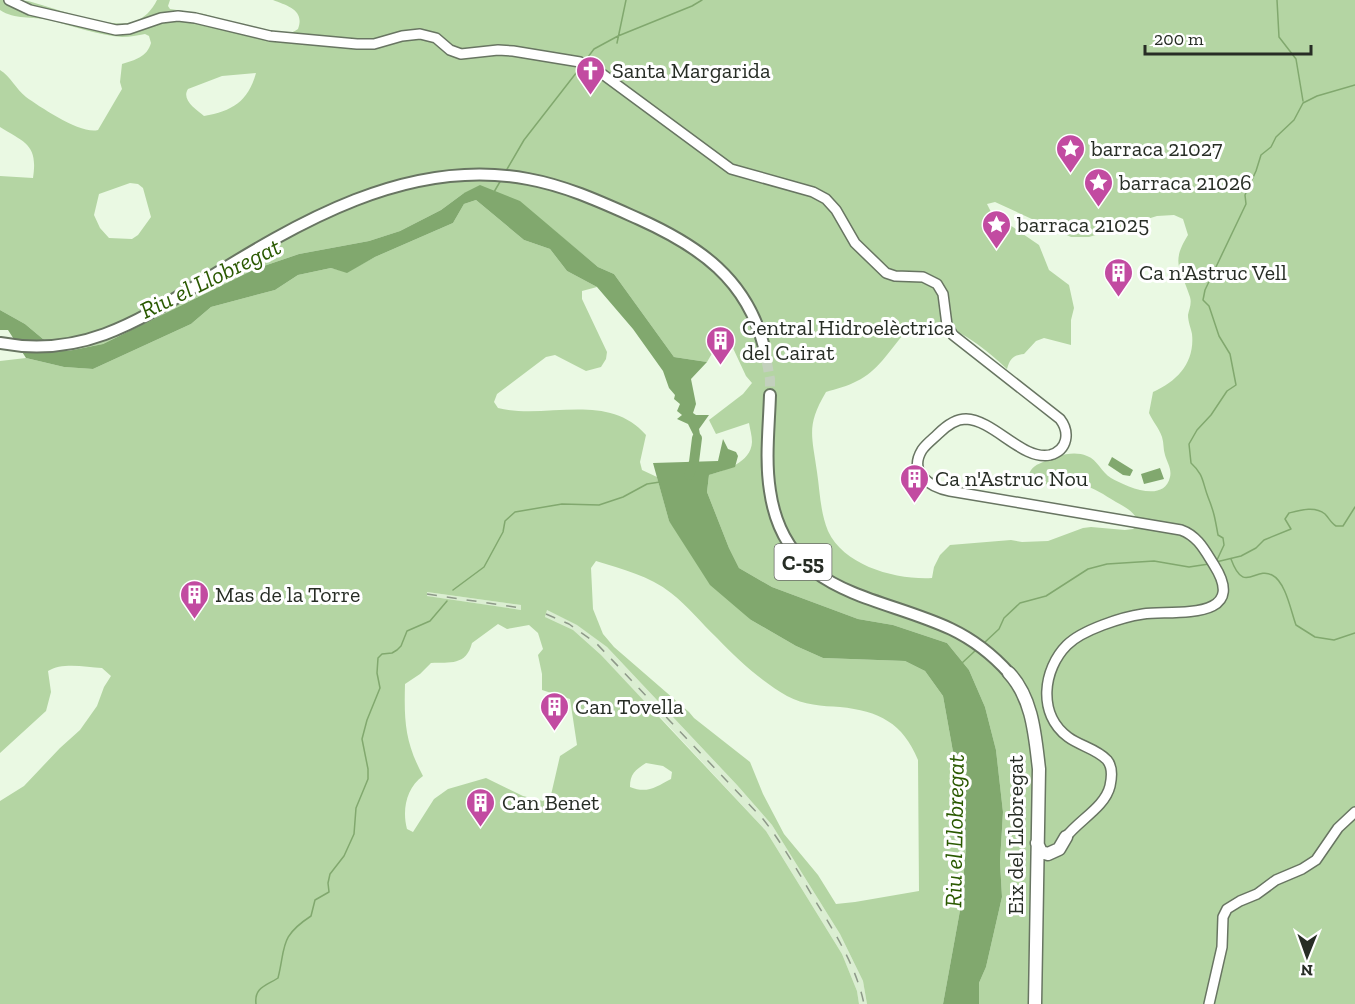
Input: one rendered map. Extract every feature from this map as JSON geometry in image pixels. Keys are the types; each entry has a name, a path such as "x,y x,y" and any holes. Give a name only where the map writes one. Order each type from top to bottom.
{"highway":[{"name":"Eix del Llobregat","path":"1005,669 1016,681 1028,707 1039,769 1032,877 1029,1004"},
{"path":"1036,810 1048,847 1066,837"},
{"name":"Eix del Llobregat","path":"1035,1004 1037,902 1048,847"},
{"name":"C-55","path":"1032,877 1036,853 1048,847"}],"main road":[{"path":"0,343 14,346 63,346 113,332 147,315 257,250 342,206 398,185 441,177 491,174 528,179 572,191 671,234 711,261 729,279 743,297 756,323 764,347"},
{"name":"Eix del Llobregat","path":"770,395 768,460 770,491 780,529 797,555 816,573 837,587 961,634 982,647 1005,669"}],"street":[{"path":"9,0 30,10 116,30 133,28 167,17 183,16 270,36 357,44 374,44 402,36 420,34 436,38 450,50 461,54 507,50 582,63 600,72 731,169 813,192 826,199 836,210 855,243 886,273 895,276 922,277 937,284 943,294 947,325 953,335 1060,418 1065,425 1067,437 1063,446 1053,454 1043,455 1026,450 978,422 964,419 954,422 929,442 920,455 918,462 921,473 929,484 950,491 1180,530 1192,536 1202,545 1223,582 1221,598 1207,609 1143,614 1108,624 1071,641 1054,661 1048,676 1047,690 1052,718 1068,737 1106,759 1112,772 1107,795 1066,837"},
{"path":"1209,1004 1222,947 1223,917 1227,909 1316,860 1338,828 1355,812"}],"shaded area":[{"path":"0,0 28,1 96,20 123,23 141,19 157,0 170,0 168,6 170,9 204,14 267,32 290,33 298,29 300,23 297,13 273,0 1355,0 1355,1004 979,1004 979,983 986,967 1002,897 1000,862 1003,812 996,750 985,707 969,670 947,643 893,625 858,619 772,587 739,568 707,492 709,475 736,464 751,449 749,423 716,434 709,420 743,394 752,383 746,376 732,346 714,350 707,362 674,357 614,274 598,267 550,227 464,193 441,210 400,231 369,241 299,254 255,269 103,344 68,351 43,339 25,324 0,310 0,176 33,178 34,158 23,141 0,127 0,70 26,97 51,113 82,128 98,130 122,89 120,82 122,64 143,55 151,43 149,36 145,34 113,36 49,20 18,17 0,10","holes":["256,73 253,83 243,98 231,108 223,111 204,116 190,104 186,97 188,89 222,76","130,183 138,184 143,188 151,217 138,235 132,239 109,238 100,228 94,215 99,194","995,202 1071,237 1089,237 1157,216 1174,215 1183,219 1188,235 1178,260 1191,300 1188,315 1192,334 1191,353 1188,362 1177,376 1153,392 1149,413 1162,437 1170,477 1160,490 1144,491 1111,478 1094,460 1082,454 1065,454 1053,458 1034,467 1030,471 1029,481 1042,484 1086,486 1127,508 1139,524 1133,529 1125,530 1083,528 1048,541 1011,540 950,545 940,555 932,578 887,573 858,562 846,553 836,543 825,524 812,431 815,414 826,392 864,377 877,367 903,335 915,326 928,324 943,326 957,332 972,340 1007,369 1013,358 1024,354 1036,341 1044,338 1071,345 1071,320 1074,308 1069,285 1049,270 1039,245 991,212 987,204"]},
{"path":"480,185 520,201 598,267 614,274 674,357 707,362 691,379 696,404 693,413 709,415 699,429 701,440 698,450 694,450 695,438 688,424 677,419 682,415 677,411 680,404 674,399 675,395 669,388 663,371 633,329 597,287 567,271 550,249 524,240 476,200 464,204 453,223 375,257 347,273 331,268 298,275 275,290 211,307 191,324 93,369 64,367 26,358 8,330 0,330 0,310 25,324 43,339 68,351 103,344 255,269 299,254 369,241 400,231 441,210 464,193"},
{"path":"476,200 524,240 550,249 567,271 597,287 582,291 582,299 607,352 601,367 586,371 555,355 546,357 497,394 494,402 498,408 517,411 595,410 614,414 631,422 646,435 640,462 642,470 657,477 669,521 751,620 796,646 823,658 905,661 925,671 943,696 962,802 966,847 961,905 943,1004 867,1004 863,981 840,934 772,825 607,647 577,625 547,610 545,617 573,630 601,655 766,831 842,954 857,991 859,1004 0,1004 0,801 24,786 80,730 97,706 111,676 102,668 82,666 60,667 48,671 51,692 46,711 0,753 0,361 26,358 64,367 93,369 191,324 211,307 275,290 298,275 331,268 347,272 375,257 453,223 464,204","holes":["596,561 635,574 663,587 683,603 750,670 787,696 813,704 867,712 888,721 897,728 912,747 918,760 919,891 836,904 818,875 784,834 763,794 750,762 694,718 614,647 603,634 593,609 591,568","427,592 521,605 521,610 427,596","498,624 507,629 529,625 538,633 543,649 538,655 542,674 542,690 570,699 577,745 560,756 551,795 543,801 523,796 486,778 448,789 434,799 413,832 407,829 405,807 409,793 423,776 412,753 407,732 405,684 431,663 451,662 466,656 472,643","646,763 663,766 672,772 671,779 646,790 636,789 630,787 636,770"]},
{"path":"723,439 728,449 736,452 738,456 735,467 709,475 707,492 739,568 772,587 858,619 893,625 947,643 969,670 985,707 996,750 1003,812 1000,862 1002,897 986,967 979,983 979,1004 943,1004 961,905 966,847 962,802 943,696 925,671 905,661 823,658 796,646 751,620 710,585 669,521 653,463 718,461"},
{"path":"1112,457 1133,470 1130,476 1123,475 1108,465"},
{"path":"1160,468 1164,479 1144,484 1141,474"},
{"path":"427,592 521,605 521,610 426,596"},
{"path":"547,610 578,625 607,647 772,825 840,934 863,981 867,1004 859,1004 857,991 842,954 766,831 652,708 545,617"}],"waterway":[{"path":"617,43 626,0"},
{"path":"585,61 594,49 618,36 702,0"},
{"path":"1277,0 1279,37 1296,59 1303,101"},
{"path":"506,171 524,140 580,68"},
{"path":"1217,560 1224,545 1223,538 1218,535 1202,478 1191,463 1189,444 1227,391 1236,385 1230,354 1219,336 1209,306 1203,300 1205,290 1246,204 1245,195 1261,155 1294,120 1303,103 1317,96 1355,85"},
{"path":"494,192 501,180"},
{"name":"Riu el Llobregat","path":"689,475 694,462 697,438"},
{"path":"453,590 484,567 503,532 505,521 515,512 562,504 599,505 623,497 647,484 660,482"},
{"path":"1216,562 1241,556 1256,548 1264,540 1291,529 1285,519 1289,513 1308,509 1317,510 1325,514 1336,526 1343,526 1355,507"},
{"path":"1231,559 1236,570 1245,578 1266,573 1277,579 1284,590 1296,625 1315,637 1334,640 1355,633"},
{"path":"984,643 999,629 1004,618 1020,603 1046,596 1088,569 1107,564 1154,561 1189,567 1209,564"},
{"path":"256,1004 259,990 278,978 289,936 311,916 315,900 329,892 330,874 344,856 354,834 356,808 368,779 362,739 380,688 377,673 378,658 382,654 397,650 407,631 430,621 447,601"},
{"path":"962,663 976,650"}],"tunnel":[{"path":"764,347 770,379 770,395"}],"railway":[{"path":"427,594 521,608"},
{"path":"546,614 569,624 597,644 763,819 836,935 850,962 864,1004"}],"place":[{"name":"Santa Margarida","path":"591,96"},
{"name":"barraca 21027","path":"1070,174"},
{"name":"barraca 21026","path":"1098,208"},
{"name":"barraca 21025","path":"996,250"},
{"name":"Ca n'Astruc Vell","path":"1118,298"},
{"name":"Central Hidroelèctrica del Cairat","path":"721,366"},
{"name":"Ca n'Astruc Nou","path":"914,504"},
{"name":"Mas de la Torre","path":"194,620"},
{"name":"Can Tovella","path":"554,732"},
{"name":"Can Benet","path":"481,828"}]}
